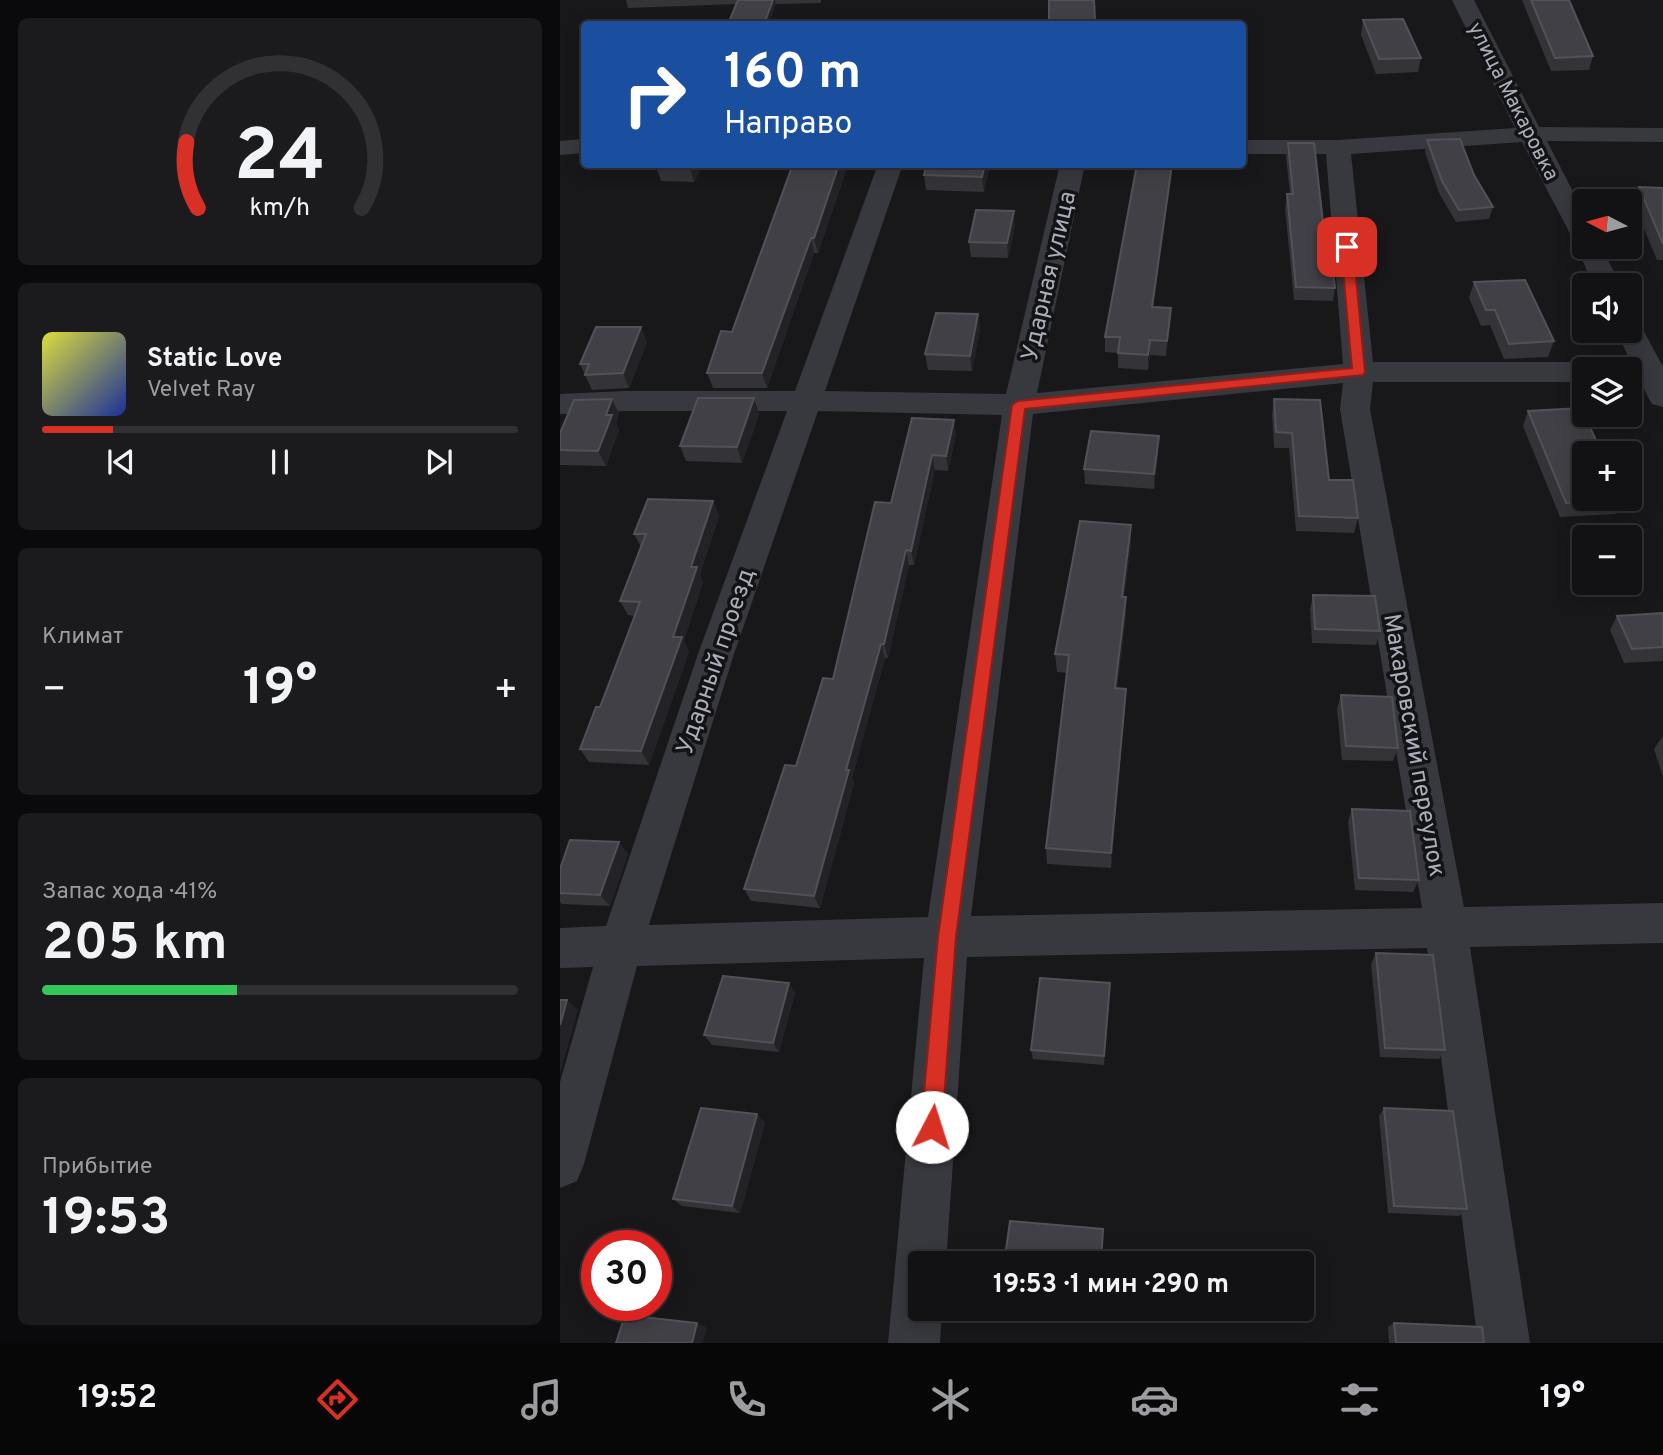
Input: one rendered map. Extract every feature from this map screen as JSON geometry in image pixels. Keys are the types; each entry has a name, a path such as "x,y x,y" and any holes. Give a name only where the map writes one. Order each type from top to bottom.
{"street":[{"name":"улица Макаровка","path":"1463,0 1572,216"},
{"path":"1246,146 1338,147 1530,134 1663,135"},
{"path":"560,148 581,146"},
{"name":"Макаровский переулок","path":"1338,147 1359,372 1355,409 1447,927 1504,1343"},
{"name":"Ударный проезд","path":"560,1164 621,946 716,654 890,168"},
{"name":"Ударная улица","path":"921,1251 947,937 1018,405 1072,168"},
{"path":"1636,343 1652,378"},
{"path":"560,404 624,401 807,401 1018,405 1359,372 1572,372"},
{"path":"560,948 947,937 1663,923"},
{"name":"Ударная улица","path":"914,1343 916,1321"}],"building":[{"path":"738,0 773,0 765,21 729,21"},
{"path":"1049,0 1094,0 1095,20 1049,21"},
{"path":"1531,0 1569,0 1593,56 1555,58"},
{"path":"1403,19 1421,58 1379,59 1363,20"},
{"path":"1460,139 1474,175 1493,207 1459,210 1442,181 1427,140"},
{"path":"1288,143 1314,143 1327,258 1332,259 1335,288 1296,287 1287,194 1293,194"},
{"path":"792,168 838,168 762,373 707,373 721,331 732,332"},
{"path":"926,168 984,168 982,177 924,175"},
{"path":"1136,168 1171,168 1152,307 1171,308 1167,341 1150,340 1148,355 1118,353 1120,337 1105,337"},
{"path":"1639,187 1663,188 1663,244 1642,189"},
{"path":"976,210 1014,211 1007,243 969,242"},
{"path":"1525,280 1554,341 1509,344 1495,310 1486,310 1474,282"},
{"path":"936,313 978,314 970,356 925,354"},
{"path":"596,327 641,327 623,373 585,375 589,364 580,364"},
{"path":"698,398 754,398 737,447 680,446"},
{"path":"612,399 606,415 612,415 598,451 560,450 560,433 574,400"},
{"path":"1274,399 1320,400 1329,480 1353,480 1358,518 1299,516 1292,433 1276,432"},
{"path":"1572,409 1572,427 1590,427 1596,441 1572,441 1572,503 1566,503 1528,411"},
{"path":"912,418 954,420 946,456 932,455 911,551 906,550 884,644 881,644 846,770 849,770 814,896 744,889 785,765 796,766 823,678 833,679 875,502 891,503"},
{"path":"1091,431 1159,436 1154,474 1084,469"},
{"path":"648,499 713,501 691,567 697,567 673,637 682,637 641,751 580,749 596,707 600,707 640,602 620,601 646,534 634,534"},
{"path":"1080,521 1131,525 1115,688 1126,689 1111,853 1046,848 1069,655 1055,654"},
{"path":"1313,595 1375,596 1380,631 1315,629"},
{"path":"1663,613 1663,647 1632,649 1617,616"},
{"path":"1341,695 1392,697 1398,748 1346,746"},
{"path":"1352,809 1410,811 1419,880 1359,878"},
{"path":"570,840 619,842 600,895 560,893 560,869"},
{"path":"1376,953 1433,955 1445,1050 1385,1048"},
{"path":"723,976 789,983 773,1043 704,1035"},
{"path":"1040,978 1110,983 1104,1056 1031,1050"},
{"path":"560,1000 567,1000 560,1025"},
{"path":"701,1108 757,1114 732,1206 673,1199"},
{"path":"1384,1108 1453,1111 1467,1209 1394,1206"},
{"path":"1010,1221 1103,1229 1102,1251 1006,1251"},
{"path":"672,1320 697,1323 692,1343 616,1343 623,1321"},
{"path":"1394,1323 1482,1327 1484,1343 1396,1343"}],"route":[{"path":"932,1127 947,937 1018,405 1359,372 1347,247"}]}
